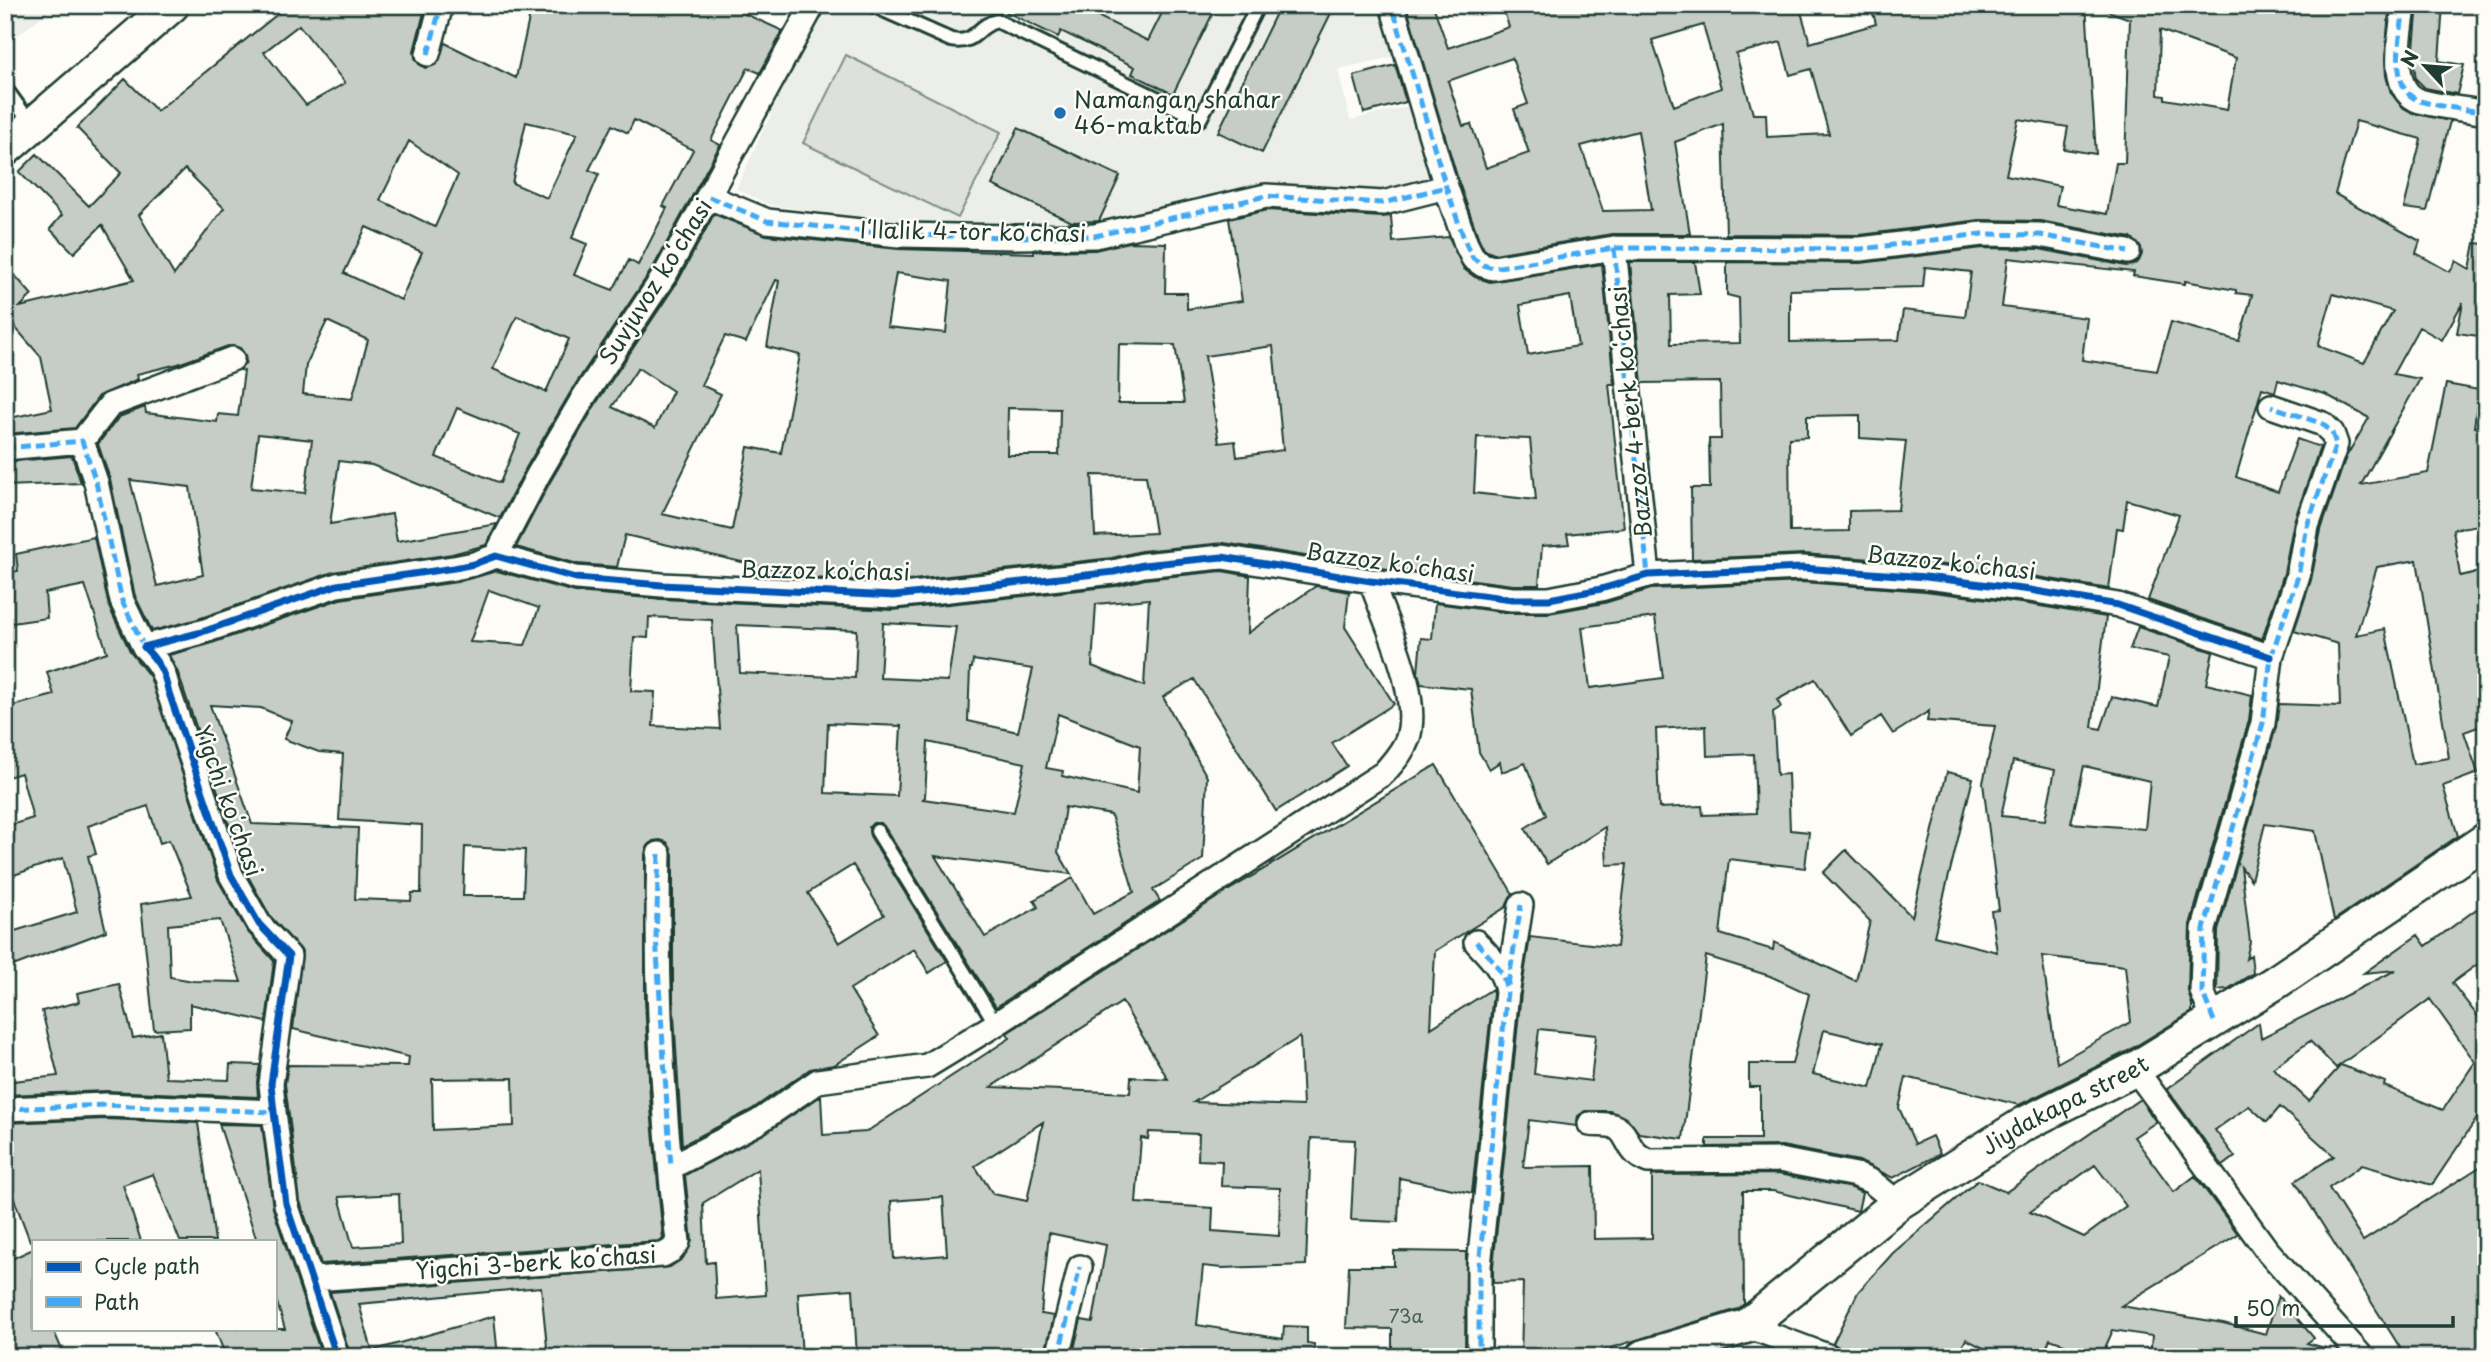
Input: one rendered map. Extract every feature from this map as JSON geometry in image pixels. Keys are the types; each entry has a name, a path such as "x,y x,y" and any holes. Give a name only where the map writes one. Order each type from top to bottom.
{"street":[{"path":"5,149 172,5"},
{"path":"428,54 442,5"},
{"name":"Suvjuvoz koʻchasi","path":"496,556 538,475 585,396 666,274 813,5"},
{"path":"2404,5 2398,73 2404,89 2418,101 2486,113"},
{"path":"1394,12 1446,187 1466,244 1473,258 1483,265 1493,268 1614,248 1861,248 1945,237 2005,233 2040,235 2128,252"},
{"name":"Iʻllalik 4-tor koʻchasi","path":"709,197 767,221 899,235 1095,236 1266,196 1383,203 1446,187"},
{"name":"Bazzoz 4-berk koʻchasi","path":"1614,248 1648,575"},
{"path":"5,448 82,441 110,405 232,359"},
{"path":"2214,1021 2202,991 2204,929 2263,723 2271,657 2298,576 2306,526 2336,444 2332,433 2323,424 2271,406"},
{"path":"82,441 96,482 122,601 144,647 202,632 338,585 454,568 496,556"},
{"name":"Bazzoz koʻchasi","path":"496,556 576,578 894,596 1114,572 1143,565 1222,557 1469,595 1537,599 1601,589 1648,575 1802,568 1926,577 2030,590 2118,606 2271,657"},
{"path":"659,854 656,937 671,1167 758,1122 818,1081 926,1066 996,1024 1384,773 1402,751 1412,715 1408,684 1371,581"},
{"name":"Yigchi koʻchasi","path":"144,647 164,671 168,690 231,875 259,924 289,956 271,1084 274,1112 286,1204 337,1357"},
{"name":"Jiydakapa street","path":"1643,1357 1747,1326 1898,1203 2024,1124 2134,1069 2214,1021 2486,840"},
{"path":"1479,1357 1479,1266 1507,992 1521,905"},
{"path":"1476,942 1505,978 1507,992"},
{"path":"2134,1069 2266,1249 2362,1357"},
{"path":"5,1109 106,1105 274,1112"},
{"path":"1590,1125 1612,1126 1620,1130 1627,1138 1630,1150 1637,1157 1648,1161 1779,1160 1856,1175 1872,1182 1898,1203"},
{"name":"Yigchi 3-berk koʻchasi","path":"313,1279 663,1255 672,1251 678,1242 671,1167"},
{"path":"1058,1357 1080,1267"},
{"path":"1747,1326 1830,1357"}],"lane":[{"path":"872,5 951,40 962,42 970,40 987,23 997,21 1200,119 1258,5"},
{"path":"5,88 32,126"},
{"path":"877,831 996,1024"}],"shaded area":[{"path":"5,5 56,5 5,45"},
{"name":"Namangan shahar 46-maktab","path":"822,5 1380,5 1396,56 1338,69 1350,120 1411,106 1434,183 1379,197 1264,192 1094,232 903,224 770,205 736,189"},
{"path":"846,55 1001,132 958,218 803,143"}],"building":[{"path":"283,5 426,5 414,51 419,64 425,68 437,64 445,43 516,78 532,5 745,5 743,13 783,31 760,73 748,68 711,140 720,145 654,266 573,388 500,518 372,465 339,461 330,524 392,514 397,541 497,524 486,545 452,554 333,572 198,619 152,631 135,596 110,479 98,444 119,417 145,407 146,413 217,422 218,414 238,416 244,371 240,370 246,362 245,355 240,348 228,346 178,364 137,374 138,379 99,396 75,428 5,434 5,419 52,409 41,357 8,319 5,321 5,264 32,295 20,307 134,280 102,225 74,253 50,229 62,215 19,172 37,154 89,206 121,173 77,128 125,79 157,111 285,8","holes":["299,25 345,83 306,105 264,52","634,120 693,150 663,206 667,208 638,265 629,260 613,290 574,275 587,244 572,238 599,174 589,170 612,125 628,133","526,122 577,134 547,198 512,183","409,141 458,175 435,227 380,200","185,169 224,208 174,275 139,215","366,227 422,252 401,300 344,273","517,316 569,339 546,392 493,369","327,321 368,340 352,399 303,394 306,365","457,408 520,434 500,483 436,457","258,434 312,440 305,493 251,488","130,480 190,487 203,575 157,586"]},
{"path":"992,5 1075,5 1148,41 1166,5 1217,5 1173,94 1132,74 1135,67 1061,31 1058,37"},
{"path":"1280,5 1335,5 1262,153 1218,132"},
{"path":"1406,5 1433,5 1448,48 1509,27 1502,5 1799,5 1810,43 1876,24 1871,5 2086,5 2096,154 2064,149 2068,127 2018,119 2006,175 2060,186 2056,205 2107,214 2116,163 2125,163 2130,19 2099,8 2100,5 2351,5 2389,11 2385,60 2391,93 2402,107 2413,113 2450,121 2427,211 2404,208 2421,139 2356,121 2335,194 2420,241 2416,253 2450,272 2456,261 2470,269 2475,243 2486,244 2486,337 2457,333 2463,302 2442,340 2419,327 2393,374 2420,379 2361,485 2428,473 2446,384 2479,390 2474,427 2486,425 2486,524 2453,529 2460,576 2486,570 2486,724 2464,732 2478,773 2443,786 2458,836 2334,920 2315,831 2265,824 2251,880 2241,867 2250,942 2246,959 2251,955 2253,973 2228,989 2217,990 2218,931 2276,727 2279,704 2340,706 2338,644 2294,631 2311,580 2321,530 2346,457 2369,418 2325,394 2278,380 2275,392 2262,388 2236,477 2278,492 2297,439 2320,447 2294,521 2284,573 2262,639 2148,600 2179,515 2127,500 2123,529 2117,528 2109,589 1928,563 1803,554 1692,559 1691,488 1710,488 1709,439 1721,439 1720,382 1642,383 1630,262 1695,262 1700,294 1670,295 1671,344 1740,343 1739,298 1727,295 1727,262 1861,263 1983,248 2039,249 2126,266 2139,261 2142,254 2141,247 2131,238 2040,221 1980,220 1860,235 1726,234 1723,124 1675,142 1690,234 1612,234 1494,254 1484,249 1479,239 1459,183","holes":["1703,25 1721,88 1674,106 1652,40","2160,30 2236,58 2227,110 2165,99 2165,96 2158,95","1781,42 1790,75 1811,69 1829,134 1767,137 1766,114 1753,114 1736,54","1512,58 1528,104 1514,109 1529,153 1486,168 1471,124 1463,126 1448,81","1638,131 1651,210 1603,211 1581,146","2008,258 2134,272 2133,276 2185,284 2185,281 2252,295 2239,341 2171,322 2157,371 2082,360 2087,318 2002,307","1925,267 1971,272 1965,317 1903,310 1899,340 1790,342 1790,290 1923,287","2333,294 2393,311 2364,363 2318,346","1860,415 1860,438 1906,441 1898,510 1849,511 1849,531 1790,532 1789,438 1807,437 1807,416","2417,560 2449,758 2413,764 2385,629 2356,635 2377,567"]},
{"path":"2418,5 2443,5 2439,61 2464,65 2457,94 2425,88 2416,79 2413,59"},
{"path":"1395,65 1406,102 1364,113 1354,76"},
{"path":"1018,128 1120,176 1099,221 1072,222 992,185"},
{"path":"1267,210 1391,216 1393,242 1449,237 1464,269 1475,277 1490,282 1602,264 1614,384 1609,384 1624,528 1567,534 1569,544 1542,546 1539,585 1513,585 1373,567 1224,543 894,582 811,578 625,535 617,567 578,564 516,547 597,402 678,281 714,214 766,235 898,249 1034,253 1095,250 1129,242 1166,243 1165,293 1187,293 1187,309 1242,301 1229,219","holes":["896,273 951,281 946,333 887,327","776,280 779,281 767,347 800,355 781,453 748,447 732,530 662,514 721,394 701,385 725,336 746,342","1570,296 1578,346 1528,355 1520,305","1119,344 1175,345 1184,403 1118,403","1273,346 1283,450 1237,457 1235,441 1219,443 1205,356","638,368 673,391 655,428 612,407","1008,408 1060,409 1059,455 1007,455","1477,437 1530,439 1536,500 1474,493","1092,475 1146,476 1155,533 1095,536"]},
{"path":"72,456 81,483 5,486 5,462"},
{"path":"94,537 109,607 131,653 150,677 218,880 247,931 274,961 266,1022 190,1004 190,1028 154,1030 141,904 192,896 169,840 160,843 148,806 88,826 96,854 88,856 106,931 5,969 5,934 77,912 63,858 5,878 5,827 33,818 21,773 5,778 5,708 54,695 47,672 107,652 85,585 45,593 47,618 5,624 5,573 18,571 16,554","holes":["220,920 241,982 193,981 170,977 168,925"]},
{"path":"497,571 575,592 661,599 893,610 1116,586 1145,579 1222,571 1250,576 1248,633 1316,586 1349,592 1345,627 1394,704 1332,743 1347,766 1276,811 1194,679 1163,697 1207,777 1203,859 1153,890 1160,901 996,1007 884,826 881,823 873,823 869,827 870,836 947,961 929,973 914,949 850,989 879,1036 834,1065 810,1069 751,1110 682,1145 673,999 673,854 667,842 653,841 647,846 645,854 645,1000 650,1098 663,1239 321,1264 300,1201 285,1084 288,1065 408,1066 409,1057 293,1029 302,951 270,916 244,869 178,673 169,655 340,599 457,582","holes":["489,590 539,608 525,645 470,642","1149,599 1144,686 1092,666 1096,604","649,617 712,620 720,729 653,726 655,692 631,691 634,637 648,638","883,623 956,627 948,681 880,678","737,625 857,630 855,678 740,673","973,660 1033,669 1018,732 968,721 970,668","210,705 261,708 292,721 284,739 319,752 343,754 339,820 422,825 421,893 412,893 411,901 355,899 358,828 252,824","1058,714 1140,746 1137,793 1062,776 1063,771 1046,768","828,723 901,726 897,796 825,793","928,742 1025,763 1014,812 923,799","1065,807 1111,815 1134,892 1093,914 1073,878 1034,900 1038,907 985,937 935,856 1071,874 1058,852","465,847 525,850 523,896 463,896","853,865 884,915 839,943 808,893","513,1078 514,1126 433,1130 432,1079","399,1194 401,1244 353,1247 339,1197"]},
{"path":"1802,582 1925,591 2106,617 2092,727 2101,729 2112,697 2158,707 2169,657 2130,649 2138,627 2213,652 2206,684 2252,695 2249,720 2190,925 2188,991 2192,1012 2126,1052 2019,1105 1906,1077 1899,1108 1915,1144 1932,1136 1940,1154 1893,1178 1859,1161 1782,1146 1707,1147 1707,1139 1760,1139 1760,1087 1749,1087 1749,1064 1792,1064 1809,994 1770,976 1706,956 1683,1139 1639,1133 1628,1119 1610,1111 1585,1111 1578,1116 1576,1126 1529,1120 1523,1167 1593,1166 1594,1239 1652,1238 1652,1175 1778,1174 1852,1188 1862,1193 1858,1211 1773,1191 1743,1191 1744,1304 1738,1309 1581,1357 1521,1357 1523,1282 1493,1283 1493,1267 1521,993 1530,937 1617,947 1627,864 1607,865 1605,827 1547,864 1525,828 1546,815 1525,763 1502,772 1500,762 1489,769 1479,752 1471,689 1421,684 1418,673 1421,638 1432,639 1435,603 1510,613 1549,613 1604,603 1651,589","holes":["1655,617 1663,678 1590,688 1582,627","1815,679 1851,736 1881,716 1893,734 1929,711 1927,721 1995,726 1983,783 1999,910 1991,911 1997,952 1934,936 1973,778 1947,772 1912,917 1846,850 1823,873 1870,921 1856,981 1774,942 1773,950 1720,934 1729,859 1805,868 1809,832 1790,830 1788,774 1777,775 1773,712 1781,707 1777,700","1706,726 1707,756 1754,754 1756,813 1703,815 1702,806 1659,808 1656,729","2013,761 2055,770 2045,820 2001,816","2084,766 2150,781 2145,829 2071,823","2042,956 2125,966 2131,1022 2057,1063","1539,1029 1596,1035 1591,1081 1534,1074","1824,1030 1882,1044 1871,1088 1813,1074"]},
{"path":"1436,765 1513,894 1506,907 1435,951 1431,1028 1492,989 1493,993 1472,1193 1400,1178 1398,1222 1351,1220 1355,1140 1311,1138 1306,1265 1222,1268 1203,1266 1197,1325 1283,1339 1284,1326 1307,1327 1307,1343 1314,1344 1313,1357 1221,1357 1193,1352 1193,1357 1072,1357 1081,1320 1093,1322 1106,1245 1049,1233 1041,1314 1054,1316 1044,1357 857,1357 853,1289 798,1293 802,1357 548,1357 541,1287 359,1304 374,1357 351,1357 330,1292 670,1267 683,1258 692,1241 685,1175 764,1134 821,1096 823,1135 866,1132 1010,1038 1007,1033 1221,895","holes":["1122,1002 1168,1079 1131,1077 1130,1093 991,1087","1300,1037 1303,1106 1194,1102","1043,1122 1027,1201 993,1194 975,1166","1149,1132 1199,1134 1198,1160 1222,1161 1221,1186 1280,1188 1279,1236 1212,1231 1213,1208 1136,1203 1141,1138 1148,1139","758,1169 766,1295 716,1299 714,1262 706,1263 703,1203","943,1197 947,1255 894,1259 891,1201"]},
{"path":"2486,902 2486,958 2452,983 2486,1027 2486,1105 2432,1185 2362,1165 2329,1188 2363,1241 2486,1163 2486,1348 2472,1357 2406,1357 2295,1181 2334,1156 2280,1107 2267,1122 2249,1106 2215,1130 2235,1157 2223,1166 2167,1089 2259,1023 2261,1038 2396,970 2364,973 2418,935 2426,946","holes":["2430,999 2475,1062 2443,1110 2384,1086 2385,1082 2341,1065 2309,1101 2273,1068 2310,1041 2336,1068"]},
{"path":"119,984 133,1038 161,1033 166,1078 229,1080 230,1064 260,1065 258,1097 106,1091 5,1095 5,1082 58,1076 42,1011 79,1002 77,993"},
{"path":"2140,1099 2156,1122 2134,1137 2174,1192 2195,1176 2238,1234 2121,1306 2223,1323 2266,1334 2278,1296 2314,1338 2307,1343 2325,1348 2324,1357 2150,1357 2152,1336 2113,1330 2101,1357 2050,1339 2043,1357 2001,1357 1966,1339 1957,1357 1856,1357 1842,1351 1833,1343 1858,1292 1893,1253 1978,1180 2006,1192","holes":["2095,1165 2126,1206 2084,1237 2030,1212"]},
{"path":"106,1119 198,1123 215,1240 180,1240 153,1174 123,1185 141,1240 30,1241 5,1175 5,1123"},
{"path":"219,1124 262,1125 273,1208 322,1357 226,1357 215,1330 285,1329 276,1299 276,1240 257,1240"},
{"path":"32,1249 32,1330 53,1330 65,1357 12,1357 5,1342 5,1262"},
{"path":"1394,1251 1466,1252 1465,1357 1392,1357 1392,1329 1346,1328 1349,1266 1394,1266"},
{"path":"494,1316 498,1357 376,1357 375,1350"}],"marked path":[{"path":"428,54 441,5"},
{"path":"2404,5 2398,59 2399,73 2409,95 2428,103 2486,113"},
{"path":"1394,12 1446,187 1466,244 1473,258 1483,265 1493,268 1614,248 1861,249 1982,234 2040,235 2128,252"},
{"path":"709,197 767,221 899,235 1095,236 1266,196 1383,203 1446,187"},
{"path":"1614,248 1648,575"},
{"path":"2214,1021 2202,991 2204,929 2263,723 2271,657 2298,576 2307,526 2336,444 2332,433 2323,424 2271,406"},
{"path":"5,448 82,441 96,482 122,601 144,647"},
{"path":"659,854 656,937 671,1167"},
{"path":"1508,985 1521,905"},
{"path":"1476,942 1500,971 1507,992 1479,1266 1479,1357"},
{"path":"5,1109 106,1105 274,1112"},
{"path":"1058,1357 1080,1267"}],"cycle path":[{"path":"337,1357 286,1204 274,1112 271,1084 289,956 259,924 231,875 165,677 144,647 202,632 337,585 454,568 496,556 576,578 662,585 894,596 1114,572 1143,565 1222,557 1371,581 1512,599 1549,599 1601,589 1648,575 1802,568 1926,577 2030,590 2118,605 2271,657"}],"place":[{"name":"Namangan shahar 46-maktab","path":"1060,113"}]}
